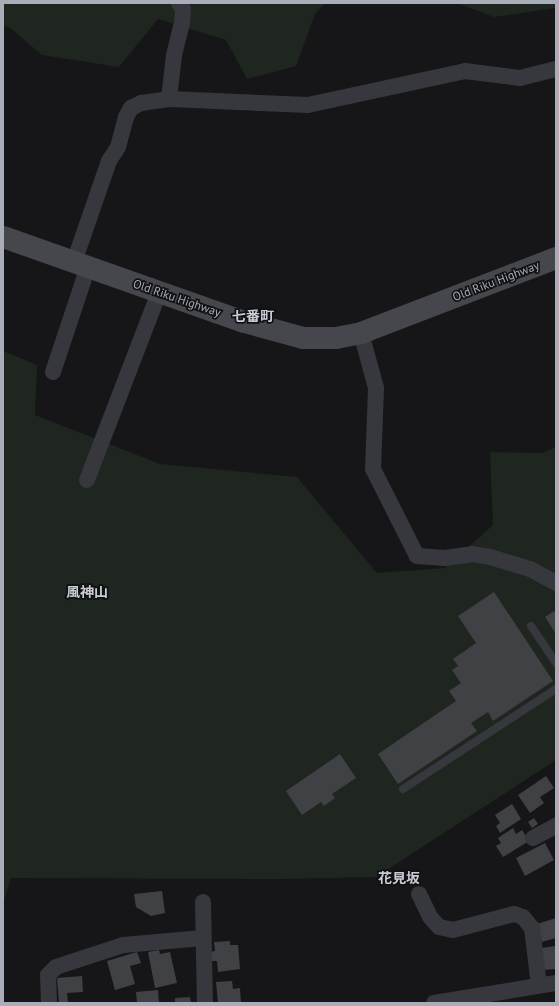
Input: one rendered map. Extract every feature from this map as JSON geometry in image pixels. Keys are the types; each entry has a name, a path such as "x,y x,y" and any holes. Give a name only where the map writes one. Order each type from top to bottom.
{"street":[{"path":"168,99 174,55 182,24 183,10 179,3"},
{"path":"53,372 109,161 118,147 126,117 131,108 141,103 168,99 308,105 466,71 520,78 556,69"},
{"name":"Old Riku Highway","path":"3,237 245,322 303,338 336,338 361,333 556,258"},
{"path":"87,480 159,292"},
{"path":"361,333 376,388 373,469 417,556 445,558 472,554 478,555 530,569 556,583"},
{"path":"533,838 556,826"},
{"path":"419,894 430,917 439,927 453,930 514,914 523,917 532,928 539,986"},
{"path":"203,902 206,1003"},
{"path":"49,1003 48,975 56,967 123,945 203,938"},
{"path":"434,1003 556,984"}],"lane":[{"path":"531,626 556,663"},
{"path":"403,789 556,689"}],"shaded area":[{"path":"3,3 325,3 315,14 296,66 247,79 226,40 158,19 119,67 42,55 9,27 3,26"},
{"path":"457,3 556,3 556,8 494,17"},
{"path":"3,351 37,365 35,415 160,464 297,477 377,573 445,568 493,525 490,452 542,453 556,447 556,760 376,877 281,879 11,878 3,904"}],"building":[{"path":"494,592 553,681 493,721 488,712 471,723 477,731 398,784 378,754 456,701 449,691 461,683 452,670 458,666 453,659 476,643 458,616"},
{"path":"554,611 556,614 556,634 545,617"},
{"path":"340,754 356,778 332,794 335,798 324,806 321,802 302,815 286,791"},
{"path":"546,776 554,788 540,797 544,803 530,813 518,795"},
{"path":"512,804 521,819 500,833 496,826 500,823 495,815"},
{"path":"534,818 538,824 532,828 528,822"},
{"path":"513,828 516,834 522,830 529,841 503,857 496,846 501,843 498,838"},
{"path":"545,843 554,860 525,876 516,858"},
{"path":"162,891 165,913 151,916 136,907 134,894"},
{"path":"556,918 556,938 542,942 537,924"},
{"path":"230,941 230,945 238,945 240,969 218,972 217,961 211,961 210,952 215,951 214,942"},
{"path":"556,946 556,969 543,970 541,948"},
{"path":"159,950 160,954 170,952 177,983 155,988 148,952"},
{"path":"137,952 141,963 130,966 135,984 115,990 107,961"},
{"path":"82,976 83,992 67,993 68,1003 59,1003 57,978"},
{"path":"232,981 233,989 240,988 241,1003 218,1003 216,982"},
{"path":"158,990 159,1003 137,1003 136,992"},
{"path":"190,997 191,1003 175,1003 175,998"}],"district":[{"name":"七番町","path":"253,316"},
{"name":"風神山","path":"87,592"},
{"name":"花見坂","path":"399,878"}]}
